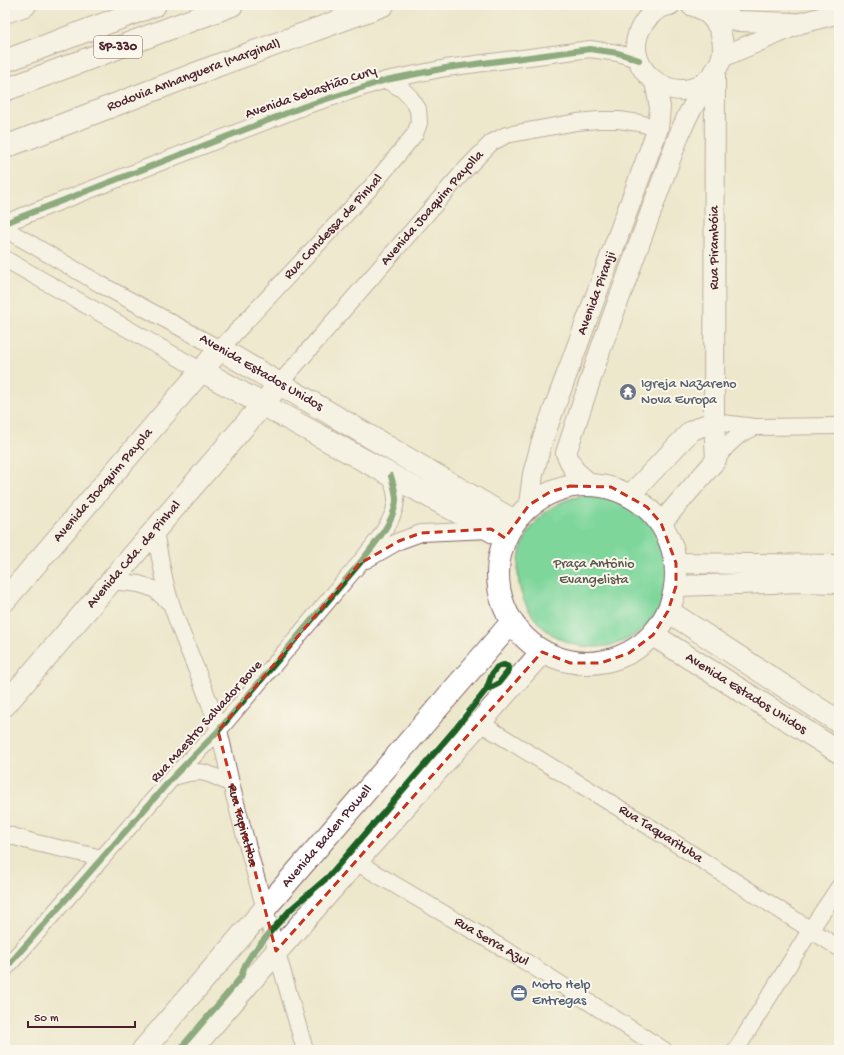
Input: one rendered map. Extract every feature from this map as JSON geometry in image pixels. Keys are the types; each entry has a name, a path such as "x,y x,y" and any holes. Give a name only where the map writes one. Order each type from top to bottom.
{"main road":[{"path":"5,12 24,5"},
{"name":"SP-330","path":"5,61 155,5"},
{"name":"SP-330","path":"5,90 232,5"},
{"name":"Rodovia Anhanguera (Marginal)","path":"5,147 216,66 383,5"},
{"name":"Rua Condessa de Pinhal","path":"202,371 220,349"},
{"name":"Avenida Estados Unidos","path":"220,349 280,383 503,529"},
{"name":"Avenida Estados Unidos","path":"202,371 391,476 503,529"},
{"name":"Avenida Joaquim Payola","path":"5,600 202,371"},
{"name":"Avenida Joaquim Payolla","path":"263,404 280,383"},
{"name":"Avenida Cda. de Pinhal","path":"5,705 154,529 263,404"},
{"path":"590,484 611,487 630,495 647,507 661,523 671,542 676,563 676,586 668,611 653,635 629,653 601,663 570,663 542,652 525,639 512,623 500,596 498,566 503,529 529,505 550,492 570,486 590,484"},
{"name":"Avenida Estados Unidos","path":"668,611 839,722"},
{"name":"Avenida Baden Powell","path":"143,1050 264,908 512,623"},
{"name":"Avenida Estados Unidos","path":"653,635 750,694 839,752"},
{"path":"191,1050 276,950 542,652"}],"street":[{"path":"670,5 656,11 647,12 638,38 637,49 639,60 645,72 655,82 668,89 682,90 696,87 715,70 801,24 839,13"},
{"path":"691,5 700,8 708,14 738,21 801,24"},
{"name":"Rua Pirambóia","path":"708,14 716,23 721,34 723,45 715,70 714,422"},
{"name":"Avenida Sebastião Cury","path":"5,223 305,106 386,80 490,62 590,49 618,53 639,60"},
{"name":"Avenida Piranji","path":"590,484 574,470 566,453 600,351 679,135 688,115 715,70"},
{"name":"Rua Condessa de Pinhal","path":"220,349 372,186 415,134 419,123 418,109 410,97 402,89 386,80"},
{"name":"Avenida Piranji","path":"529,505 533,474 542,441 658,128 660,107 655,82"},
{"name":"Avenida Joaquim Payolla","path":"280,383 463,172 491,143 506,135 577,122 598,120 619,120 658,128"},
{"name":"Avenida Estados Unidos","path":"5,229 100,284 220,349"},
{"name":"Avenida Estados Unidos","path":"5,259 202,371"},
{"path":"714,422 716,460"},
{"path":"630,495 691,431 714,422 755,427 839,426"},
{"path":"661,523 727,446 739,435 755,427"},
{"name":"Rua Maestro Salvador Bove","path":"5,969 173,777 218,731 359,564 390,521 395,510 396,499 391,476"},
{"name":"Rua Tapiratiba","path":"154,529 170,603 202,682 218,731 264,908 272,930 276,950 305,1050"},
{"name":"Rua Maestro Salvador Bove","path":"359,564 399,541 421,533 503,529"},
{"path":"676,563 839,565"},
{"name":"Rua Tapiratiba","path":"111,581 139,584 154,589 170,603"},
{"path":"676,586 800,582 839,583"},
{"name":"Rua Taquarituba","path":"480,723 650,827 839,948"},
{"path":"173,777 190,772 202,772 210,774 231,784"},
{"path":"5,834 32,842 102,858"},
{"name":"Rua Serra Azul","path":"356,862 526,962 664,1050"},
{"path":"736,1050 811,929 839,887"}],"highlighted area":[{"path":"570,486 611,487 647,507 661,523 676,563 676,586 668,611 653,635 629,653 601,663 570,663 542,652 276,951 218,731 359,564 399,541 421,533 491,529 505,538 529,505 550,492"}],"green space":[{"name":"Praça Antônio Evangelista","path":"587,495 601,495 616,498 630,504 648,517 661,535 667,549 670,571 667,593 661,607 648,625 630,638 616,644 601,647 587,647 572,644 558,638 546,630 535,619 527,607 521,593 518,578 518,564 521,549 527,535 535,523 546,512 558,504 572,498"}],"cycle path":[{"path":"5,223 305,106 386,80 446,68 590,49 618,53 639,60"},
{"path":"5,969 173,777 218,731 370,550 382,534 392,517 395,508 396,497 391,476"},
{"path":"179,1050 241,977 245,965 251,955 272,930 291,909 328,877 456,728 486,690 492,674 497,667 507,665 509,670 498,684 486,690"}],"place":[{"name":"Igreja Nazareno Nova Europa","path":"628,392"},
{"name":"Moto Help Entregas","path":"519,993"}]}
